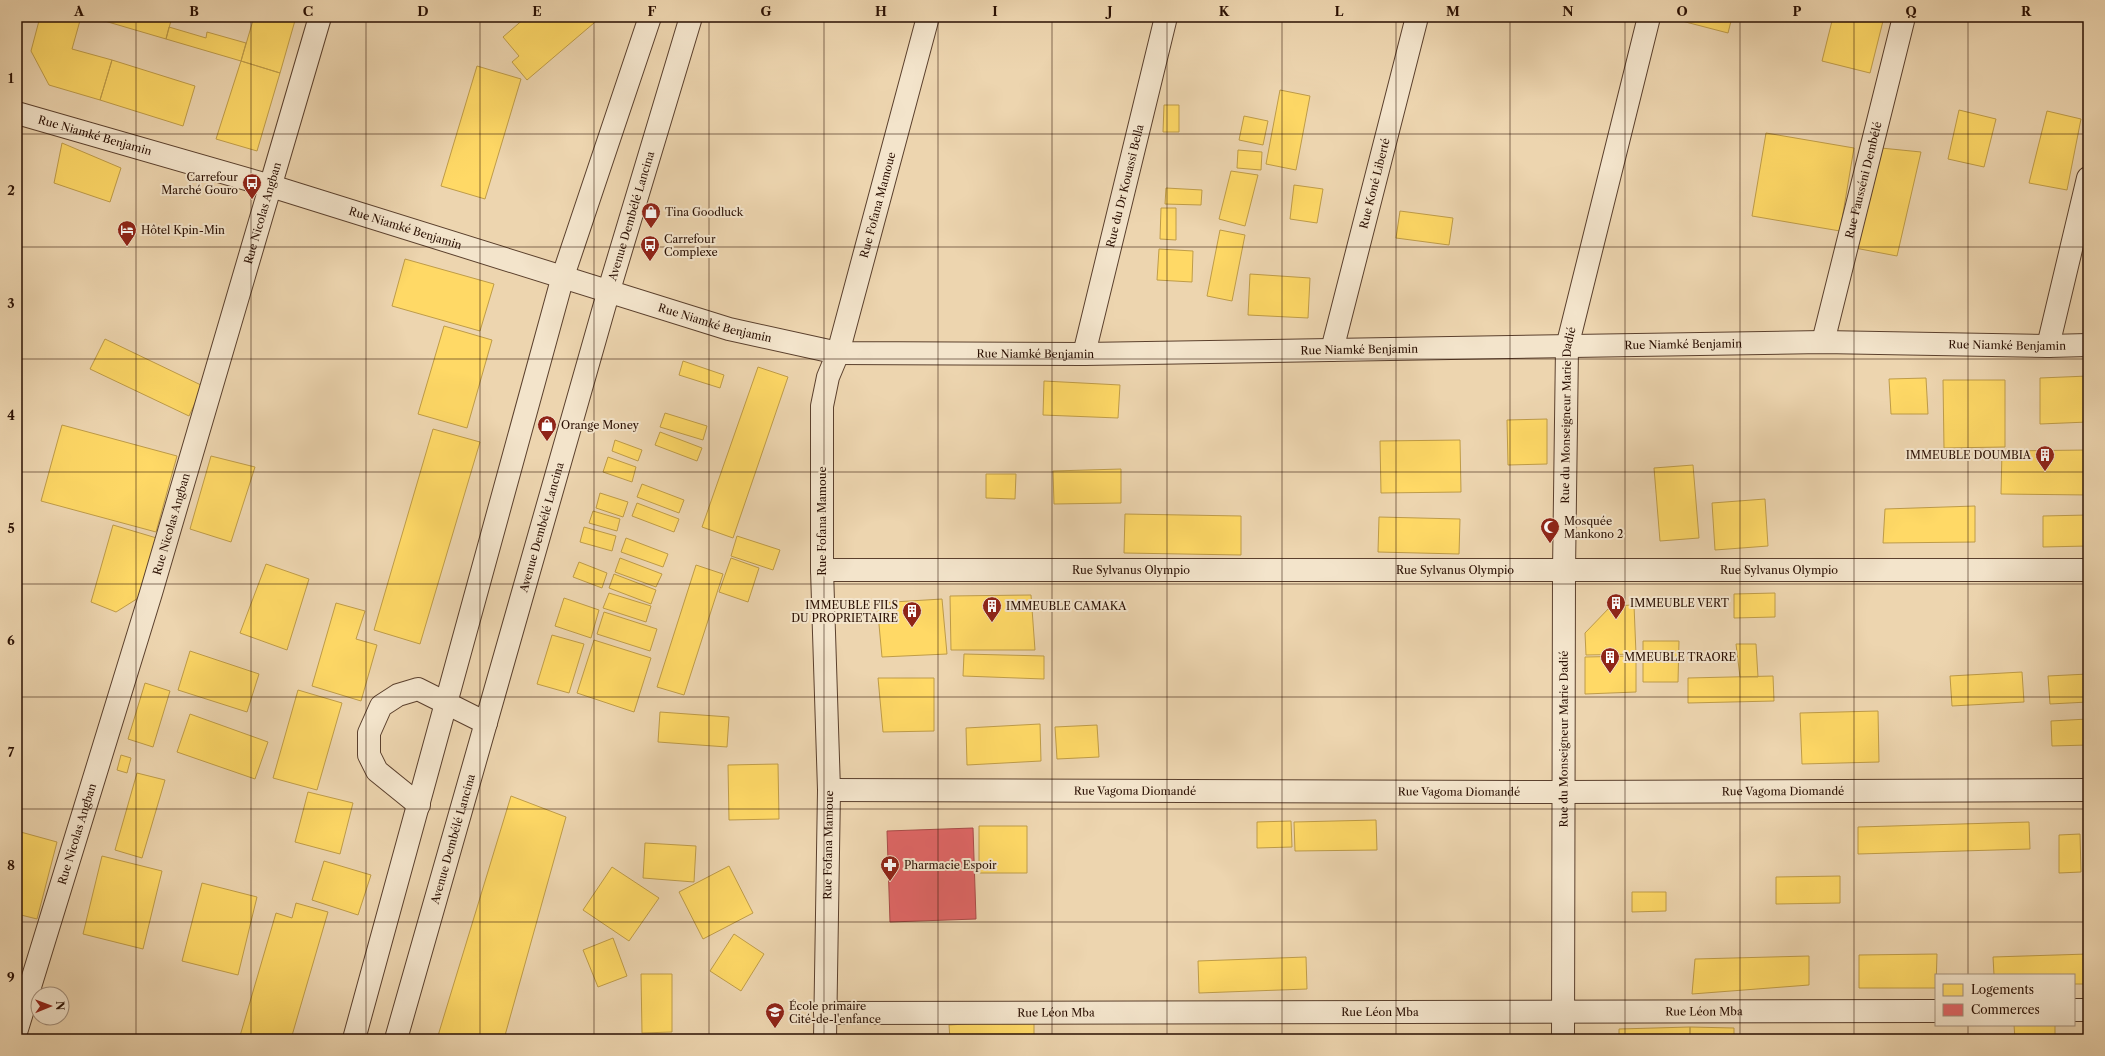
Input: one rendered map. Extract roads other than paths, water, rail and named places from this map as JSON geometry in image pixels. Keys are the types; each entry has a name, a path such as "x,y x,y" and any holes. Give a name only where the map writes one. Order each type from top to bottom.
{"street":[{"name":"Rue Nicolas Angban","path":"17,1029 151,592 320,17"},
{"path":"354,1039 563,276 650,17"},
{"name":"Avenue Dembélé Lancina","path":"396,1039 609,290 691,17"},
{"name":"Rue Fofana Mamoue","path":"825,1039 829,790 822,570 822,406 828,377 838,353 928,17"},
{"name":"Rue du Dr Kouassi Bella","path":"1084,354 1166,17"},
{"name":"Rue Koné Liberté","path":"1332,350 1417,17"},
{"name":"Rue du Monseigneur Marie Dadié","path":"1564,1039 1564,571 1567,347 1649,17"},
{"name":"Rue Fausséni Dembélé","path":"1823,342 1904,17"},
{"name":"Rue Niamké Benjamin","path":"17,113 271,186 609,290 729,329 838,353 1084,354 1823,342 2048,346 2088,345"},
{"path":"2048,346 2088,178"},
{"name":"Rue Sylvanus Olympio","path":"822,570 2088,570"},
{"path":"419,805 377,771 369,755 370,733 382,706 398,695 418,689 486,722"},
{"name":"Rue Vagoma Diomandé","path":"829,790 1565,792 2088,790"},
{"path":"2075,1010 2088,1010"},
{"name":"Rue Léon Mba","path":"825,1013 1935,1011"}],"place":[{"name":"Carrefour Marché Gouro","path":"252,200"},
{"name":"Tina Goodluck","path":"651,229"},
{"name":"Hôtel Kpin-Min","path":"127,247"},
{"name":"Carrefour Complexe","path":"650,262"},
{"name":"Orange Money","path":"547,442"},
{"name":"IMMEUBLE DOUMBIA","path":"2045,472"},
{"name":"Mosquée Mankono 2","path":"1550,544"},
{"name":"IMMEUBLE VERT","path":"1616,620"},
{"name":"IMMEUBLE CAMAKA","path":"992,623"},
{"name":"IMMEUBLE FILS DU PROPRIETAIRE","path":"912,628"},
{"name":"MMEUBLE TRAORE","path":"1610,674"},
{"name":"Pharmacie Espoir","path":"890,882"},
{"name":"École primaire Cité-de-l'enfance","path":"775,1029"}]}
